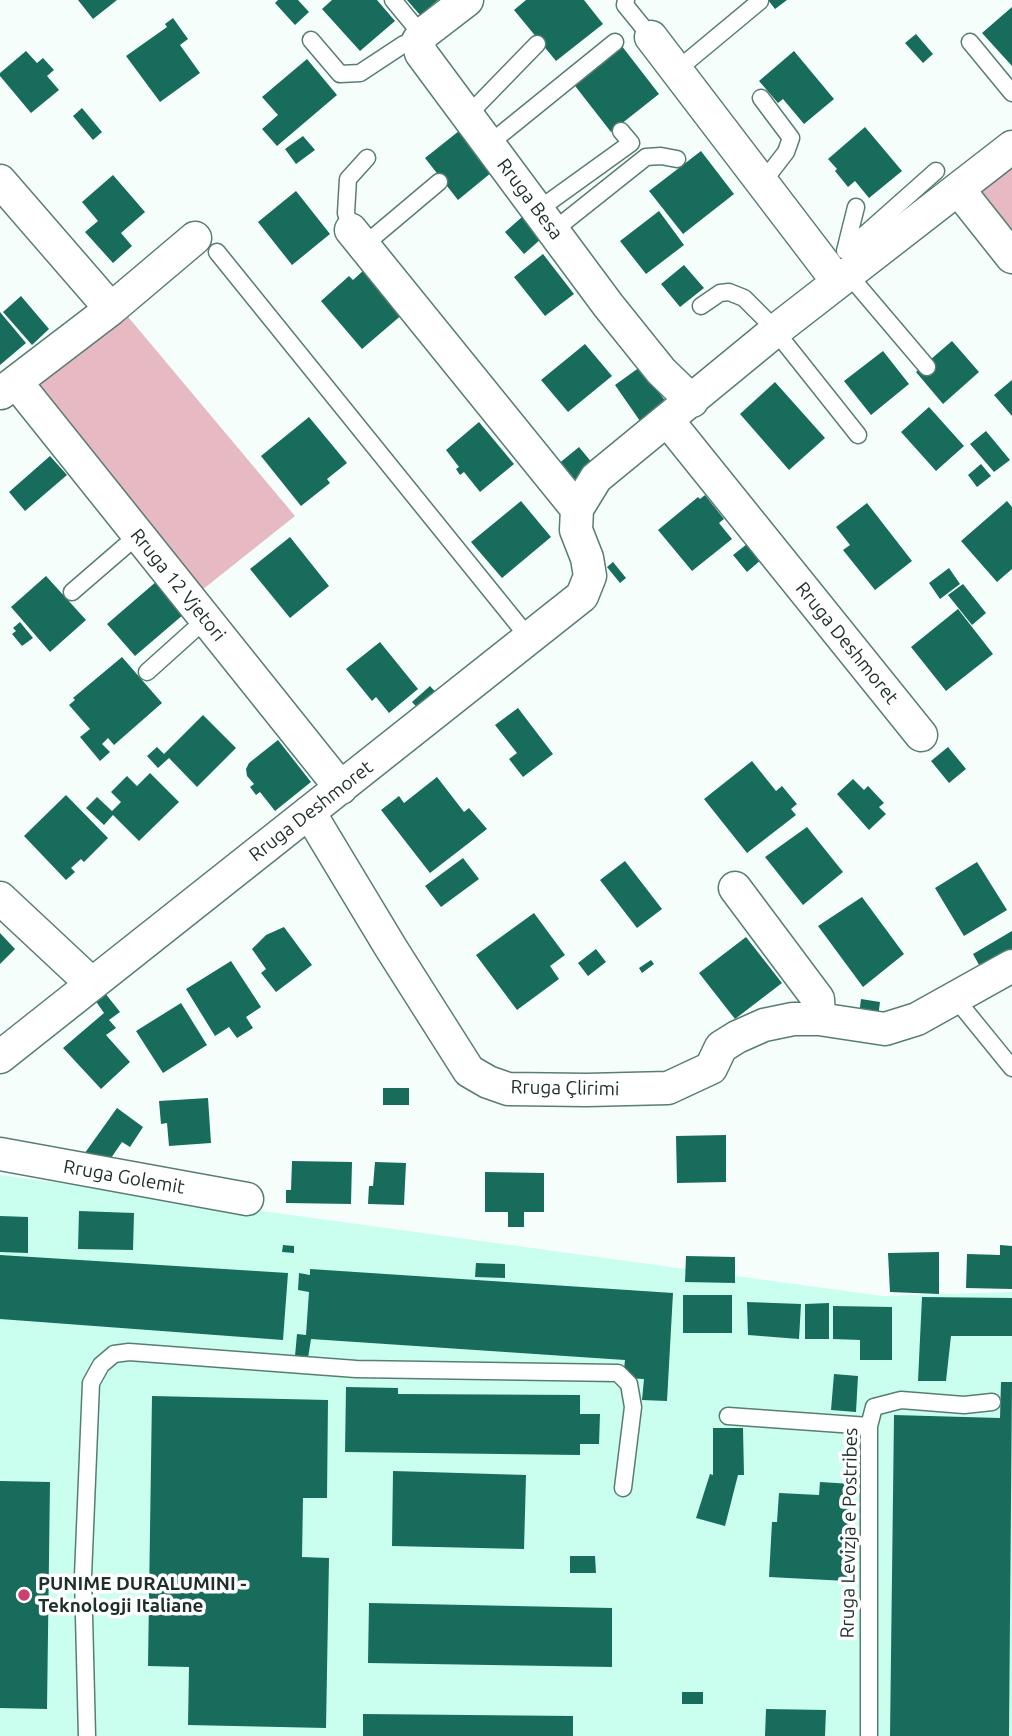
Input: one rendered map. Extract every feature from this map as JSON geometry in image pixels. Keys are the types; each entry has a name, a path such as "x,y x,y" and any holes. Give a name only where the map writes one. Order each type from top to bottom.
{"street":[{"path":"421,37 467,0"},
{"name":"Rruga Besa","path":"421,37 421,53 467,116 662,372 692,401"},
{"path":"651,37 761,180 840,268"},
{"path":"357,238 577,509 596,478 775,331 840,268 947,180 1012,147"},
{"path":"947,180 1012,257"},
{"path":"0,181 111,309"},
{"name":"Rruga 12 Vjetori","path":"206,245 111,309 8,388 138,535 341,788"},
{"name":"Rruga Deshmoret","path":"668,421 921,734"},
{"name":"Rruga Deshmoret","path":"0,1057 582,596 590,576 587,558 576,530 577,509"},
{"name":"Rruga Çlirimi","path":"309,812 469,1071 488,1083 508,1089 667,1088 711,1068 721,1047 764,1026 793,1019 820,1019 885,1029 917,1020 1012,966"},
{"path":"735,888 818,999 820,1019"},
{"path":"0,898 92,984"},
{"name":"Rruga Golemit","path":"0,1154 247,1199"}],"lane":[{"path":"311,40 340,74 360,73 404,44 421,37 393,0"},
{"path":"677,70 760,1"},
{"path":"624,2 651,37"},
{"path":"970,42 1012,93"},
{"path":"489,144 615,43"},
{"path":"467,116 537,44"},
{"path":"761,98 791,138 786,152 761,180"},
{"path":"545,220 631,143 621,131"},
{"path":"545,220 646,157 677,159"},
{"path":"367,158 348,179 346,213 357,238 439,182"},
{"path":"856,206 840,268 928,366"},
{"path":"206,245 529,638"},
{"path":"701,306 720,293 729,292 744,298 775,331 858,435"},
{"path":"72,592 138,535"},
{"path":"147,672 206,619"},
{"path":"955,998 1012,1068"},
{"path":"87,1736 83,1576 91,1382 101,1365 114,1354 129,1352 356,1369 618,1373 629,1384 633,1407 623,1488"},
{"name":"Rruga Levizja e Postribes","path":"869,1736 869,1426 874,1407 901,1400 964,1405 992,1402"},
{"path":"728,1416 869,1426"}],"shaded area":[{"path":"1012,162 1012,243 972,191"},
{"path":"124,312 295,516 197,594 38,390 39,381"},
{"path":"0,1175 882,1296 1012,1292 1012,1736 0,1736"}],"building":[{"path":"78,0 117,0 93,19"},
{"path":"278,0 298,0 309,12 295,25 275,3"},
{"path":"332,0 377,0 395,21 360,51 322,9"},
{"path":"407,0 438,0 420,15"},
{"path":"526,0 584,0 603,24 556,61 514,10"},
{"path":"768,0 787,0 775,9"},
{"path":"1012,7 1012,66 982,33"},
{"path":"173,18 188,39 180,45 200,73 160,102 126,56 167,27 165,24"},
{"path":"916,34 933,54 923,63 905,43"},
{"path":"621,45 659,94 611,132 572,82"},
{"path":"26,51 37,63 43,58 54,70 47,76 59,90 31,113 0,76 0,73"},
{"path":"794,51 834,99 804,124 783,99 778,103 759,81"},
{"path":"307,59 337,95 277,146 262,129 278,115 262,97"},
{"path":"82,108 102,132 93,140 73,116"},
{"path":"464,127 497,168 458,200 425,158"},
{"path":"865,127 902,171 869,198 855,181 848,187 828,159"},
{"path":"303,136 315,150 296,164 285,149"},
{"path":"701,151 734,194 683,234 649,191"},
{"path":"113,175 145,212 121,233 132,246 113,263 85,232 98,221 82,202"},
{"path":"296,191 330,234 292,265 258,222"},
{"path":"659,211 684,245 646,274 620,241"},
{"path":"522,217 541,239 524,254 505,232"},
{"path":"543,254 574,294 545,316 514,277"},
{"path":"684,265 704,288 680,307 661,284"},
{"path":"365,269 404,313 362,349 321,301 349,276 353,280"},
{"path":"21,296 49,329 32,345 3,312"},
{"path":"0,312 26,343 0,365"},
{"path":"952,341 979,372 943,404 916,372"},
{"path":"585,344 612,376 568,412 541,380"},
{"path":"883,351 909,384 871,415 844,381"},
{"path":"640,367 666,402 640,421 615,385"},
{"path":"1012,380 1012,416 994,395"},
{"path":"775,382 825,438 789,470 740,414"},
{"path":"929,407 964,446 936,471 901,432"},
{"path":"309,417 347,463 327,479 330,483 301,506 261,456"},
{"path":"479,422 514,464 480,492 464,472 460,475 456,469 459,467 446,450"},
{"path":"986,431 1010,460 994,472 970,444"},
{"path":"579,447 597,469 575,487 557,465"},
{"path":"50,456 67,475 25,511 9,492"},
{"path":"981,464 991,476 977,487 968,475"},
{"path":"705,495 724,519 719,523 732,539 692,571 658,530 698,497 700,499"},
{"path":"521,501 551,537 502,578 471,542"},
{"path":"1007,501 1012,507 1012,569 997,582 961,541"},
{"path":"867,503 912,561 875,590 843,550 850,545 836,527"},
{"path":"290,537 329,586 290,618 250,569"},
{"path":"756,537 769,553 747,572 733,555"},
{"path":"613,562 626,578 620,583 607,567"},
{"path":"949,568 960,584 940,599 929,583"},
{"path":"46,576 86,620 50,652 11,607"},
{"path":"157,581 184,614 135,656 107,624"},
{"path":"963,584 986,613 972,625 948,595"},
{"path":"958,609 993,654 946,691 911,647"},
{"path":"20,622 33,638 22,646 12,634 16,631 13,628"},
{"path":"380,642 418,689 389,713 376,697 372,701 346,669"},
{"path":"122,657 162,703 114,745 108,738 102,744 110,752 100,761 80,737 90,729 69,705 75,700 73,698"},
{"path":"430,686 441,698 423,714 412,702"},
{"path":"518,708 553,754 523,777 509,759 517,753 495,725"},
{"path":"203,715 236,748 197,787 169,758 158,768 147,756 157,747 164,754"},
{"path":"278,740 311,782 275,811 260,792 256,795 250,787 254,784 247,776 246,769 249,763"},
{"path":"948,747 966,769 949,783 931,761"},
{"path":"752,761 776,791 782,786 797,804 791,809 796,815 747,853 704,799"},
{"path":"150,773 179,802 139,841 113,815 104,825 86,808 97,797 112,811 121,802 111,792 127,776 137,786"},
{"path":"437,777 464,812 469,808 487,829 430,873 381,810 399,796 404,803"},
{"path":"853,779 864,790 868,786 884,803 879,807 886,814 869,830 837,794"},
{"path":"66,795 108,838 84,862 81,859 71,868 75,872 66,880 24,836"},
{"path":"807,827 843,872 803,905 765,857"},
{"path":"463,858 479,879 441,907 425,886"},
{"path":"625,861 662,909 637,928 600,880"},
{"path":"977,862 1007,910 964,936 935,888"},
{"path":"862,897 904,954 863,987 818,926"},
{"path":"534,913 565,955 550,966 559,979 517,1010 476,955"},
{"path":"284,927 312,965 276,992 261,973 266,969 252,949 266,935"},
{"path":"1012,931 1012,956 983,972 973,954"},
{"path":"0,933 15,949 0,964"},
{"path":"746,937 782,983 735,1019 699,973"},
{"path":"596,949 606,962 588,976 578,963"},
{"path":"651,960 654,964 642,973 639,968"},
{"path":"231,961 261,1007 246,1017 253,1028 237,1038 229,1027 215,1036 186,989"},
{"path":"105,993 120,1012 109,1020 116,1028 106,1035 130,1062 101,1089 63,1048 104,1013 95,1000"},
{"path":"861,999 880,1002 878,1017 859,1015"},
{"path":"181,1003 207,1045 163,1073 136,1031"},
{"path":"383,1088 409,1088 409,1105 383,1105"},
{"path":"208,1098 211,1143 169,1146 167,1123 161,1124 159,1101"},
{"path":"117,1108 143,1127 130,1147 122,1142 109,1161 82,1157"},
{"path":"726,1135 726,1182 677,1183 676,1136"},
{"path":"292,1161 352,1162 351,1204 286,1203 286,1190 291,1190"},
{"path":"375,1162 406,1163 404,1205 368,1204"},
{"path":"485,1172 544,1173 544,1212 524,1212 524,1227 508,1227 508,1212 485,1212"},
{"path":"79,1211 134,1213 133,1250 78,1249"},
{"path":"0,1216 28,1217 28,1253 0,1252"},
{"path":"283,1245 294,1246 294,1253 282,1252"},
{"path":"1000,1245 1012,1246 1012,1289 966,1288 967,1254 1000,1255"},
{"path":"939,1252 939,1294 890,1292 888,1253"},
{"path":"0,1255 288,1273 283,1340 0,1319"},
{"path":"686,1256 735,1257 735,1283 685,1282"},
{"path":"476,1263 505,1264 505,1278 475,1277"},
{"path":"310,1269 673,1293 667,1401 642,1400 644,1379 623,1378 625,1360 311,1339 308,1358 295,1356 297,1334 306,1335 309,1292 298,1290 299,1273 310,1275"},
{"path":"683,1295 732,1295 732,1333 683,1333"},
{"path":"922,1297 1012,1298 1012,1336 951,1336 946,1381 918,1381"},
{"path":"747,1302 801,1304 799,1339 748,1335"},
{"path":"829,1303 829,1339 805,1339 805,1304"},
{"path":"833,1306 892,1307 892,1360 860,1360 860,1340 833,1339"},
{"path":"834,1374 858,1376 856,1412 831,1410"},
{"path":"1001,1382 1012,1382 1009,1736 890,1736 894,1415 1000,1418"},
{"path":"346,1387 398,1388 398,1394 580,1395 580,1414 600,1414 599,1444 580,1444 580,1455 345,1452"},
{"path":"152,1396 328,1400 327,1498 303,1498 302,1557 329,1558 326,1728 188,1725 189,1667 148,1666"},
{"path":"713,1428 743,1428 744,1475 738,1475 725,1526 696,1518 710,1474 713,1475"},
{"path":"393,1471 526,1475 524,1549 392,1546"},
{"name":"PUNIME DURALUMINI - Teknologji Italiane","path":"0,1481 50,1482 47,1709 0,1708"},
{"path":"820,1482 852,1484 847,1581 769,1577 772,1522 777,1522 779,1493 819,1495"},
{"path":"570,1556 595,1556 596,1573 570,1573"},
{"path":"369,1603 612,1608 612,1667 368,1663"},
{"path":"682,1692 703,1692 703,1704 682,1704"},
{"path":"766,1709 826,1710 825,1736 765,1736"},
{"path":"363,1714 573,1716 573,1736 363,1736"}],"place":[{"name":"PUNIME DURALUMINI - Teknologji Italiane","path":"24,1595"}]}
